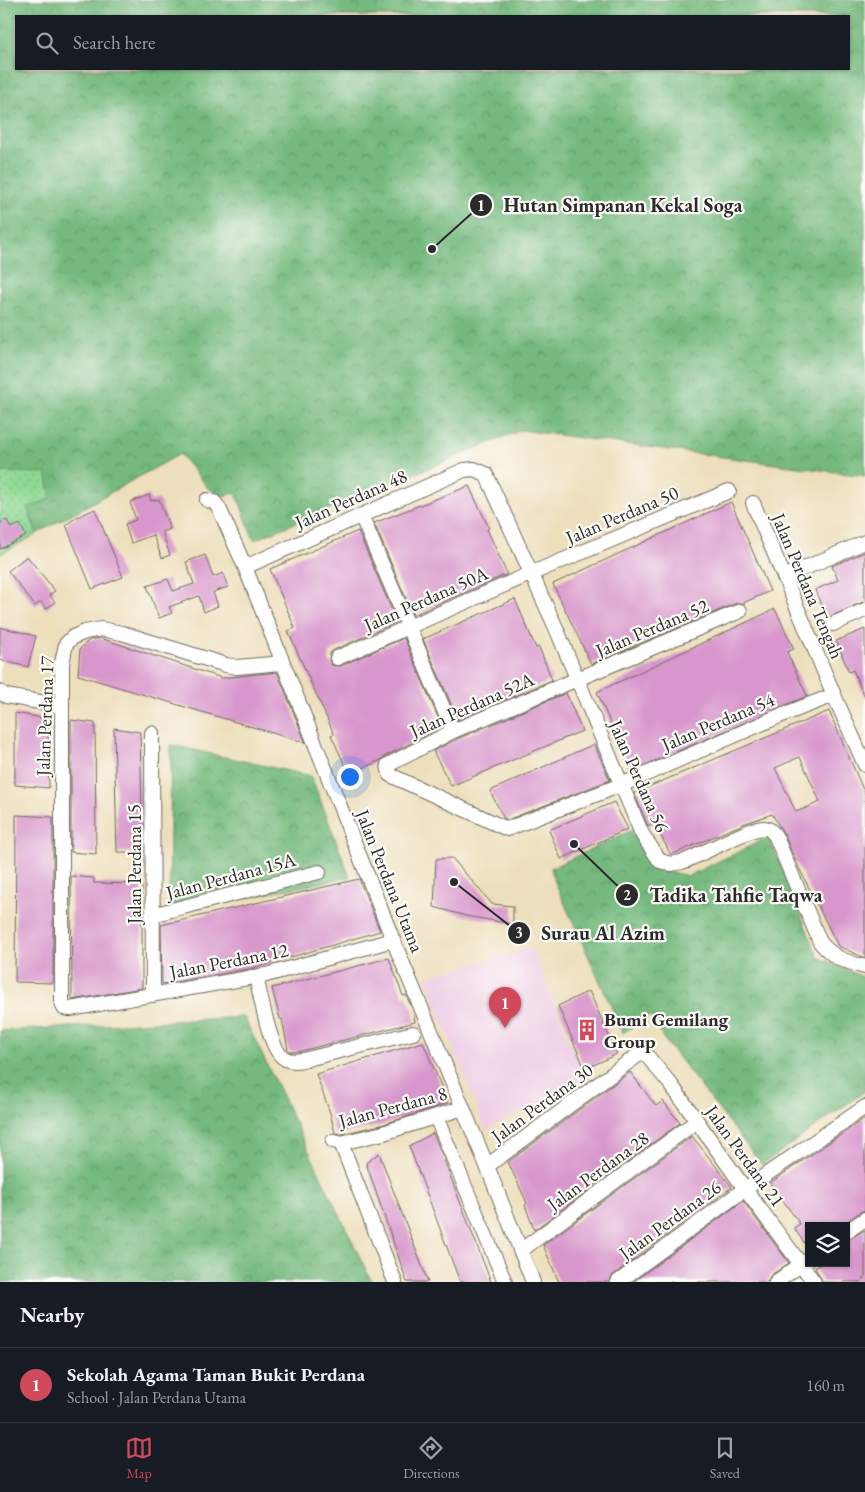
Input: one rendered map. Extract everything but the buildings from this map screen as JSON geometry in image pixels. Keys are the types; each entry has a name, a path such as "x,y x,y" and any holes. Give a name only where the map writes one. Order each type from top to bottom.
{"street":[{"name":"Jalan Perdana 48","path":"245,567 464,470 474,469"},
{"name":"Jalan Perdana 56","path":"474,469 486,474 491,483 578,679 642,834 660,861 671,864 682,862 753,830 766,828 772,832 779,844 820,942 829,953 838,959 865,968"},
{"name":"Jalan Perdana 50","path":"530,574 729,491"},
{"name":"Jalan Perdana Utama","path":"207,500 214,502 219,508 245,567 393,940 533,1282"},
{"name":"Jalan Perdana Tengah","path":"753,503 865,765"},
{"path":"361,515 454,731"},
{"path":"784,576 865,542"},
{"name":"Jalan Perdana 50A","path":"337,658 530,574"},
{"path":"833,624 865,610"},
{"name":"Jalan Perdana 52","path":"578,679 740,611"},
{"name":"Jalan Perdana 17","path":"70,1010 64,1008 62,1002 62,663 66,644 73,637 85,632 102,629 122,633 226,665 238,667 282,663"},
{"name":"Jalan Perdana 52A","path":"507,829 390,775 388,764 454,731 578,679"},
{"path":"0,692 6,696 62,706"},
{"name":"Jalan Perdana 54","path":"507,829 621,784 778,716 834,695"},
{"name":"Jalan Perdana 15","path":"152,733 153,995"},
{"name":"Jalan Perdana 15A","path":"152,916 319,872"},
{"name":"Jalan Perdana 12","path":"70,1010 256,977 393,940"},
{"path":"256,977 268,1028 275,1048 283,1058 293,1061 303,1060 413,1032"},
{"name":"Jalan Perdana 21","path":"644,1054 672,1086 745,1189 805,1261"},
{"name":"Jalan Perdana 30","path":"487,1166 638,1055 644,1054"},
{"name":"Jalan Perdana 26","path":"618,1282 745,1189 865,1107"},
{"name":"Jalan Perdana 8","path":"395,1282 337,1142 384,1133 462,1108"},
{"path":"436,1117 505,1282"},
{"name":"Jalan Perdana 28","path":"520,1250 697,1121"},
{"path":"850,1229 865,1219"},
{"path":"776,1282 805,1261"},
{"name":"Jalan Perdana 21","path":"808,1267 814,1282"}],"shaded area":[{"path":"532,948 585,1080 486,1130 425,977"}],"green space":[{"path":"0,0 865,0 865,476 521,430 254,540 236,493 222,496 208,488 180,454 0,554"},
{"path":"0,472 46,473 51,498 27,508 37,534 0,554"},
{"path":"171,745 311,776 350,877 169,913"},
{"path":"632,830 655,868 688,876 769,837 818,957 865,978 865,1091 762,1165 663,1038 650,1015 623,1033 554,880 551,868"},
{"path":"244,1017 372,1282 0,1282 0,1031"}],"place":[{"name":"Hutan Simpanan Kekal Soga","path":"432,249"},
{"name":"Tadika Tahfie Taqwa","path":"574,844"},
{"name":"Surau Al Azim","path":"454,882"},
{"name":"Sekolah Agama Taman Bukit Perdana","path":"505,1028"},
{"name":"Bumi Gemilang Group","path":"587,1030"}]}
